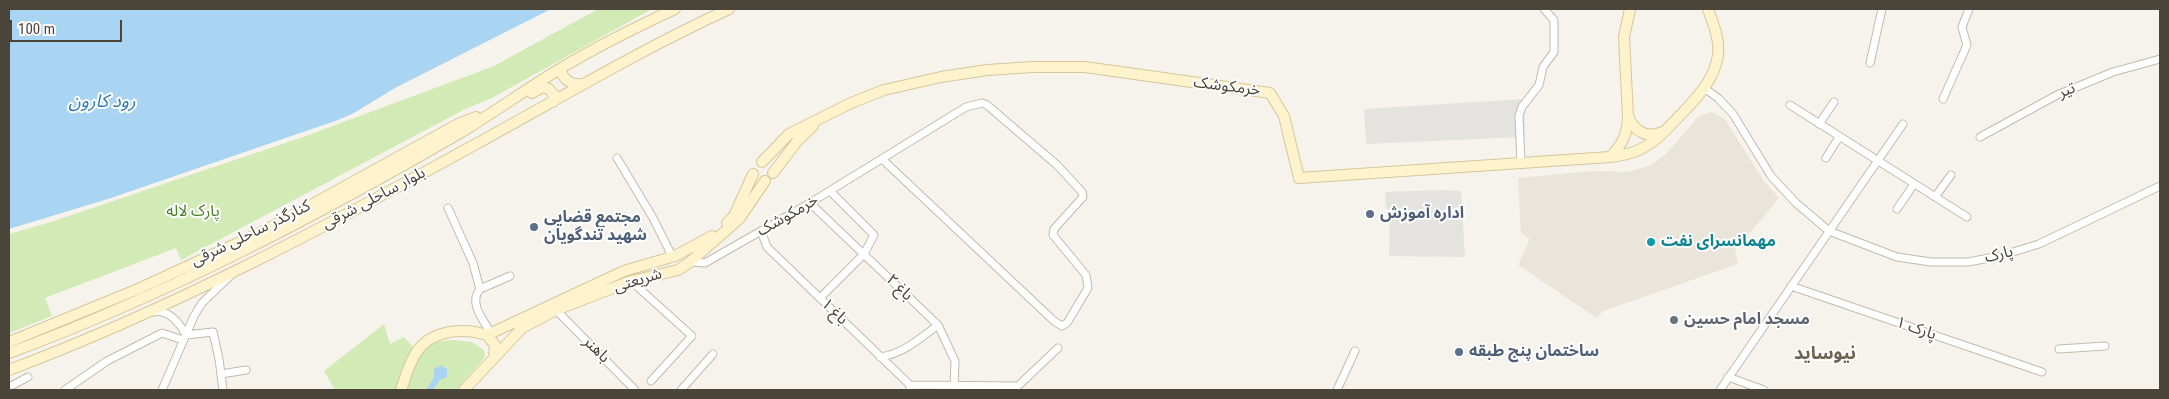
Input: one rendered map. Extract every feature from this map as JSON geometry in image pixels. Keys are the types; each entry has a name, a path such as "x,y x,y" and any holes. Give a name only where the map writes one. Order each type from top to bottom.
{"street":[{"name":"بلوار ساحلی شرقی","path":"9,353 187,278 227,259 391,172 560,69 639,26 675,9"},
{"name":"بلوار ساحلی شرقی","path":"9,370 146,313 234,273 650,48 729,9"},
{"path":"1521,163 1520,112 1539,84 1543,67 1554,52 1554,20 1544,9"},
{"path":"1610,158 1621,146 1627,132 1628,116 1624,37 1630,9"},
{"name":"خرمکوشک","path":"821,119 852,103 884,90 941,77 987,70 1033,67 1085,68 1270,93 1284,116 1299,178 1610,158 1630,155 1649,146 1704,88 1713,73 1718,54 1716,33 1708,9"},
{"path":"1870,64 1882,9"},
{"path":"1943,99 1967,45 1962,27 1969,9"},
{"name":"تیر","path":"1980,137 2057,95 2112,72 2160,59"},
{"path":"560,69 568,82 576,85 583,84"},
{"path":"496,109 513,104 542,87 552,91 553,102"},
{"name":"پارک","path":"1704,88 1718,98 1733,114 1771,176 1796,203 1829,231 1897,256 1931,262 1968,262 2000,256 2039,244 2160,186"},
{"path":"1819,124 1834,102"},
{"name":"خرمکوشک","path":"690,262 706,263 830,191 966,107 982,103 987,105 1057,164 1082,192 1083,197 1054,229 1054,234 1086,275 1088,288 1067,323 1062,326 1054,322 882,159"},
{"path":"1790,105 1967,217"},
{"name":"کنارگذر ساحلی شرقی","path":"9,342 138,289 264,230 460,123 487,115"},
{"path":"1628,116 1631,125 1638,132 1656,135 1665,131"},
{"path":"821,119 798,140 769,180 758,180 753,174 755,166 762,162 789,134 821,119"},
{"path":"1720,390 1903,124"},
{"path":"1826,158 1840,137"},
{"path":"617,158 653,218 672,256 680,262 675,269"},
{"path":"762,162 770,165 773,172"},
{"name":"شریعتی","path":"464,390 522,328 556,310 630,281 675,269 690,262 734,216 753,174"},
{"path":"1935,198 1952,174"},
{"name":"شریعتی","path":"489,334 624,271 672,256 709,241 739,219 766,181"},
{"path":"1897,209 1914,184"},
{"path":"820,298 864,254 874,235 830,191"},
{"name":"باغ ۲","path":"810,203 938,325 954,361 954,388"},
{"path":"448,208 473,263 480,290"},
{"name":"باغ ۱","path":"761,232 766,246 910,388"},
{"path":"183,267 187,278"},
{"path":"624,271 630,281 692,336 651,381"},
{"path":"162,390 202,303 234,273"},
{"path":"494,358 495,345 476,303 477,293 510,276"},
{"name":"پارک ۱","path":"1791,286 2042,372"},
{"name":"باهنر","path":"556,310 635,390"},
{"path":"146,313 157,311 176,319 185,338"},
{"path":"880,357 893,356 904,350 938,325"},
{"path":"401,390 416,352 430,339 448,331 489,334"},
{"path":"65,390 107,362 162,333 185,338 213,332 223,390"},
{"path":"2059,349 2105,346"},
{"path":"910,388 1018,386 1058,348"},
{"path":"1337,390 1355,351"},
{"path":"680,390 713,354"},
{"path":"221,374 246,370"},
{"path":"9,386 28,377"},
{"path":"1728,378 1764,390"}],"shaded area":[{"path":"1524,99 1525,137 1366,144 1364,109"},
{"path":"1711,112 1724,118 1764,181 1779,198 1735,251 1738,264 1603,311 1597,318 1518,265 1530,239 1521,233 1518,178 1591,171 1627,172 1649,166 1666,154 1699,116"},
{"path":"1461,191 1465,257 1389,256 1390,210 1386,209 1385,192"}],"green space":[{"name":"پارک لاله","path":"598,9 652,9 490,99 467,108 181,260 176,248 45,298 52,316 9,333 9,234 51,222 306,136 494,66"},
{"path":"384,324 390,344 404,337 414,348 395,390 335,390 324,371"},
{"path":"453,340 472,342 484,350 485,357 456,390 405,390 419,355 432,342"}],"water":[{"name":"رود کارون","path":"9,9 551,9 395,88 354,113 338,120 108,199 9,229"},
{"path":"441,365 447,369 447,377 440,380 433,390 426,390 434,377 434,369"}],"place":[{"name":"اداره آموزش","path":"1370,214"},
{"name":"مجتمع قضایی شهید تندگویان","path":"534,227"},
{"name":"مهمانسرای نفت","path":"1651,242"},
{"name":"مسجد امام حسین","path":"1674,320"},
{"name":"ساختمان پنج طبقه","path":"1459,352"}],"district":[{"name":"نیوساید","path":"1825,354"}]}
